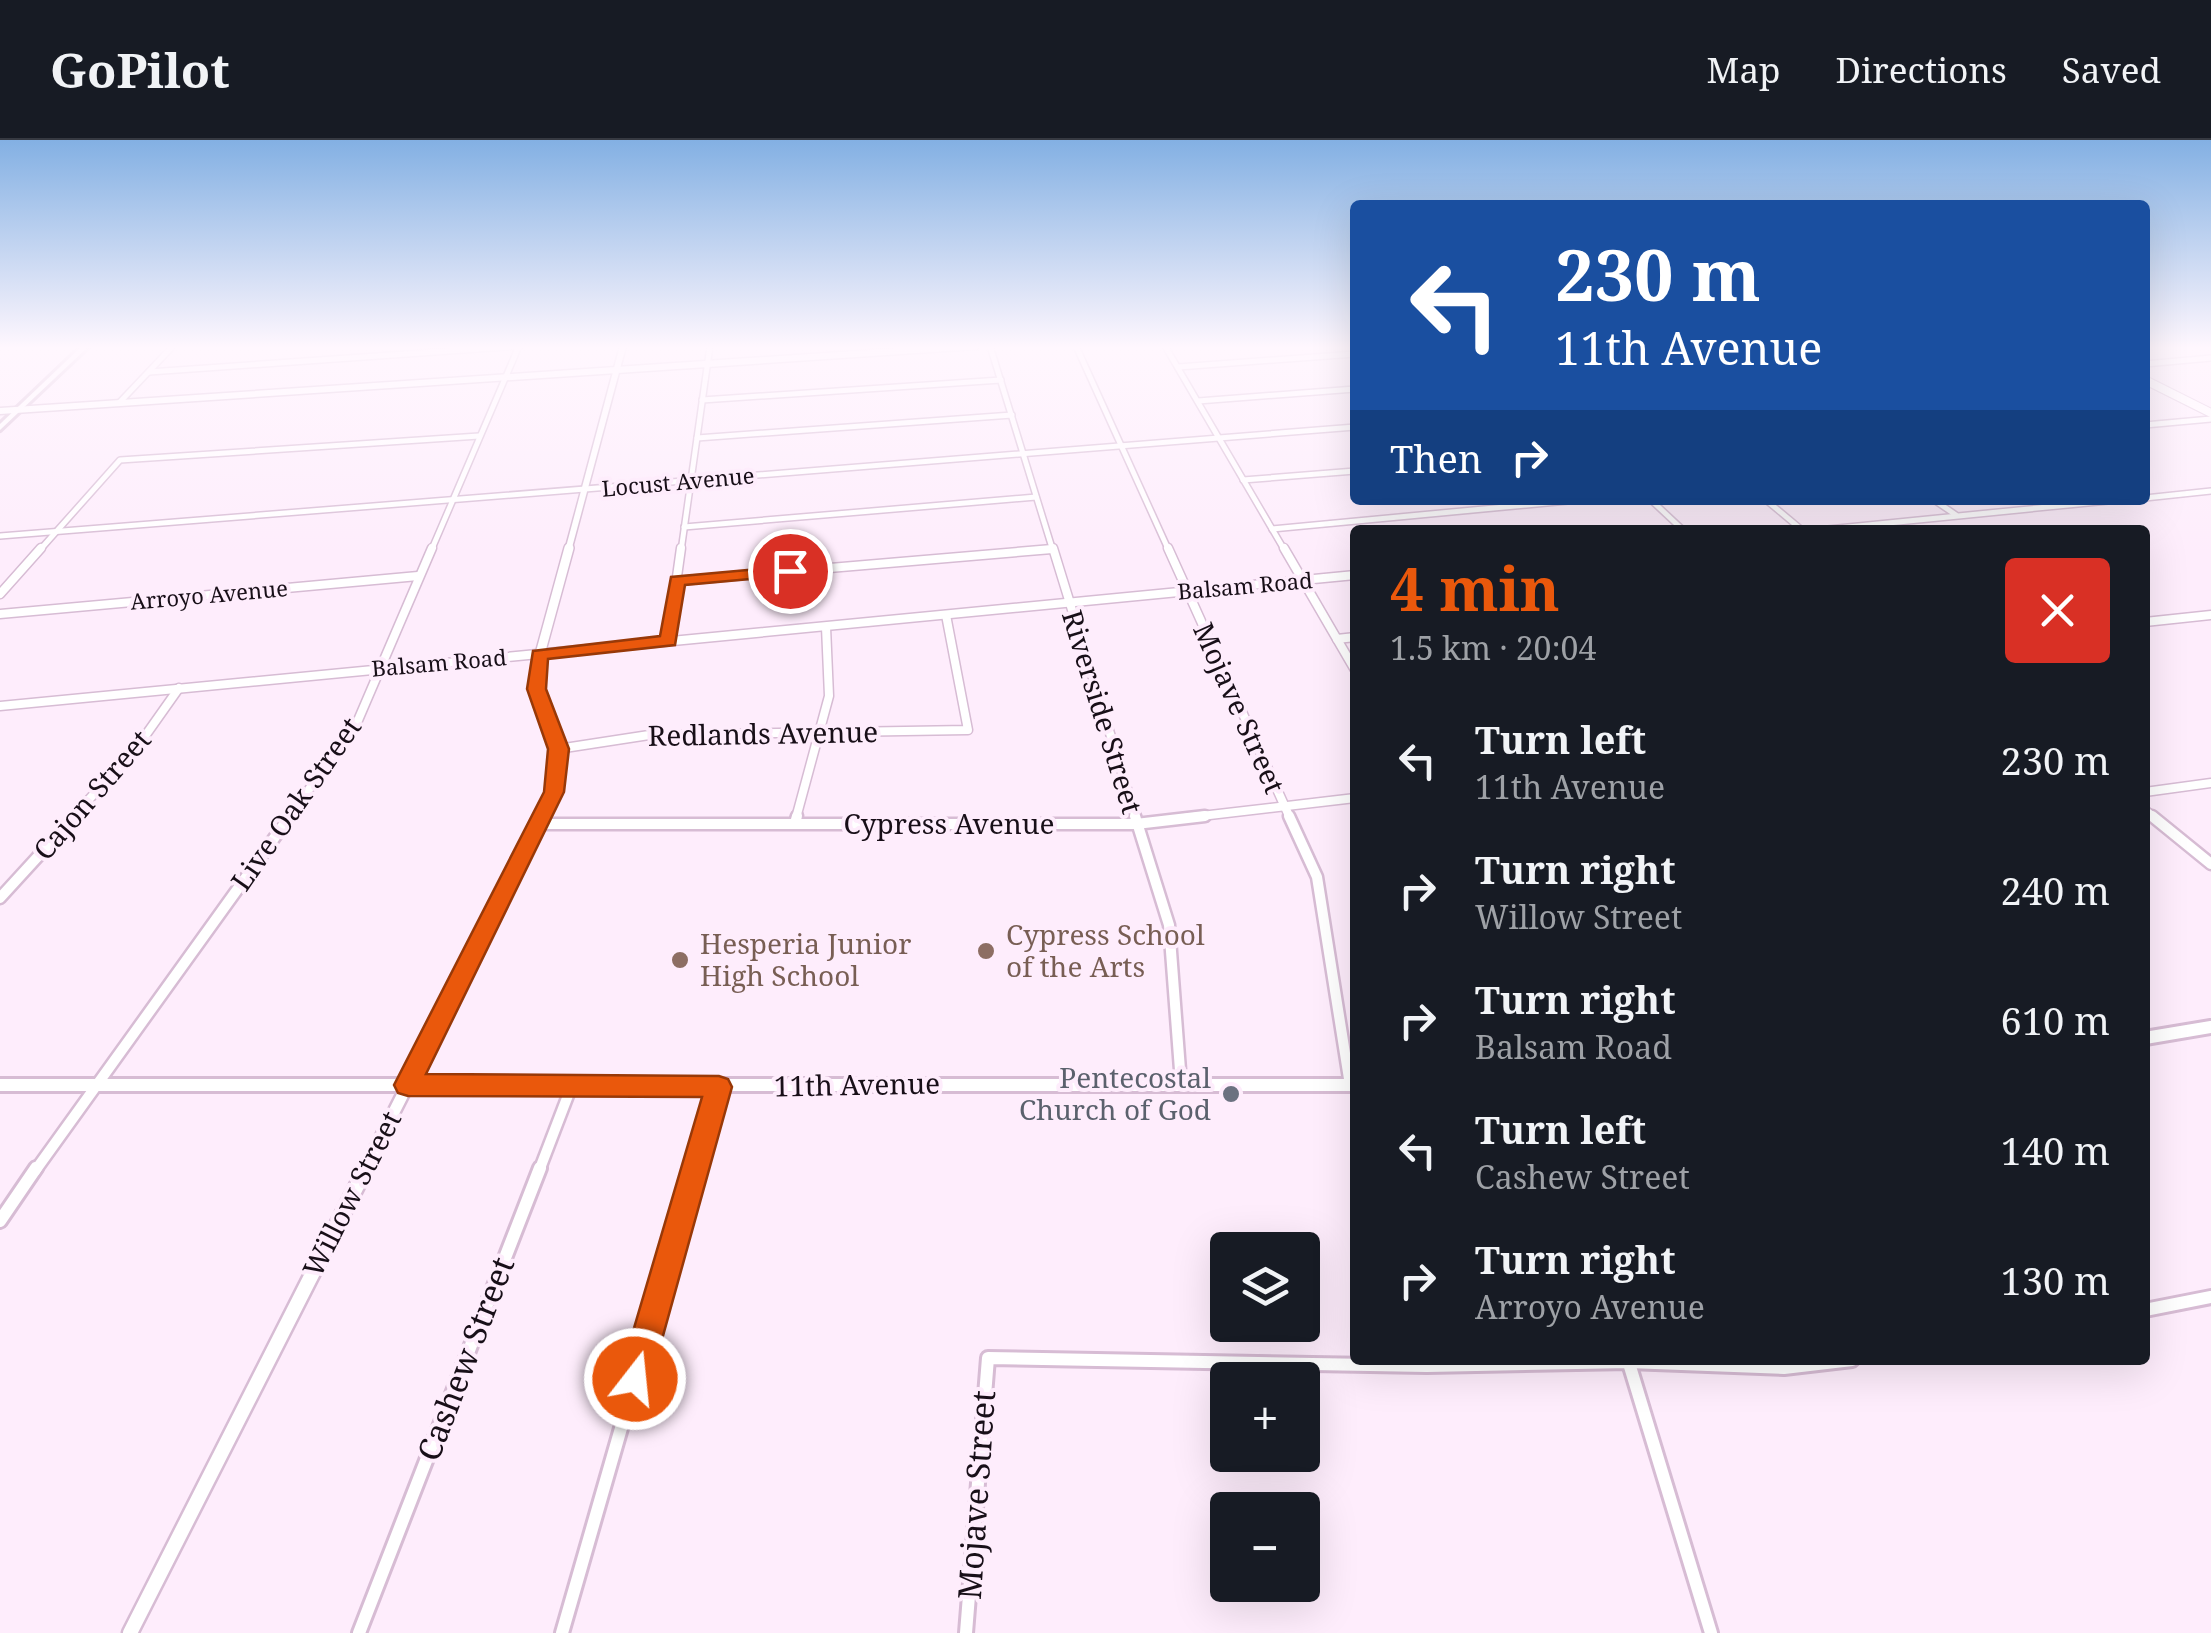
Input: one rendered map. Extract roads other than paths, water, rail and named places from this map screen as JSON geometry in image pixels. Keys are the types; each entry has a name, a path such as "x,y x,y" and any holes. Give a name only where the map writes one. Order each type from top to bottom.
{"main road":[{"path":"2150,1037 2211,1028"},
{"name":"11th Avenue","path":"0,1085 1350,1085"}],"street":[{"name":"Live Oak Street","path":"0,1221 95,1083 356,725 488,416"},
{"name":"Willow Street","path":"130,1633 541,824 558,780 558,749 536,689 540,654 605,416"},
{"path":"668,641 700,416"},
{"path":"697,438 1012,416"},
{"name":"Riverside Street","path":"1012,416 1169,925 1182,1083"},
{"name":"Mojave Street","path":"1108,416 1283,808 1318,877 1350,1067"},
{"path":"1207,416 1350,661"},
{"path":"2150,424 2211,416"},
{"name":"Locust Avenue","path":"0,536 1350,427"},
{"path":"0,594 120,460 479,436"},
{"path":"1244,480 1350,471"},
{"path":"2150,497 2211,491"},
{"path":"684,527 1036,497"},
{"path":"1272,529 1525,505"},
{"path":"1656,505 1678,525"},
{"path":"1772,505 1796,525"},
{"path":"1941,505 1956,515"},
{"path":"1864,525 2064,505"},
{"path":"677,581 1052,549"},
{"name":"Balsam Road","path":"0,706 1350,575"},
{"name":"Arroyo Avenue","path":"0,614 418,576"},
{"name":"Redlands Avenue","path":"558,749 649,735 968,730 946,615"},
{"path":"2150,621 2211,615"},
{"path":"795,823 829,696 826,627"},
{"path":"1337,639 1350,638"},
{"name":"Cajon Street","path":"0,898 138,746 179,688"},
{"path":"2150,791 2211,783"},
{"name":"Cypress Avenue","path":"541,824 1136,824 1350,799"},
{"path":"2150,814 2211,864"},
{"name":"Cashew Street","path":"359,1633 572,1085"},
{"path":"562,1633 719,1087"},
{"path":"2150,1309 2211,1298"},
{"name":"Mojave Street","path":"966,1633 988,1358 1350,1365"},
{"name":"Mojave Street","path":"1372,1365 1467,1365"},
{"path":"1629,1365 1711,1633"},
{"path":"1717,1365 1810,1365"}],"place":[{"name":"Cypress School of the Arts","path":"986,951"},
{"name":"Hesperia Junior High School","path":"680,960"},
{"name":"Pentecostal Church of God","path":"1231,1094"}]}
